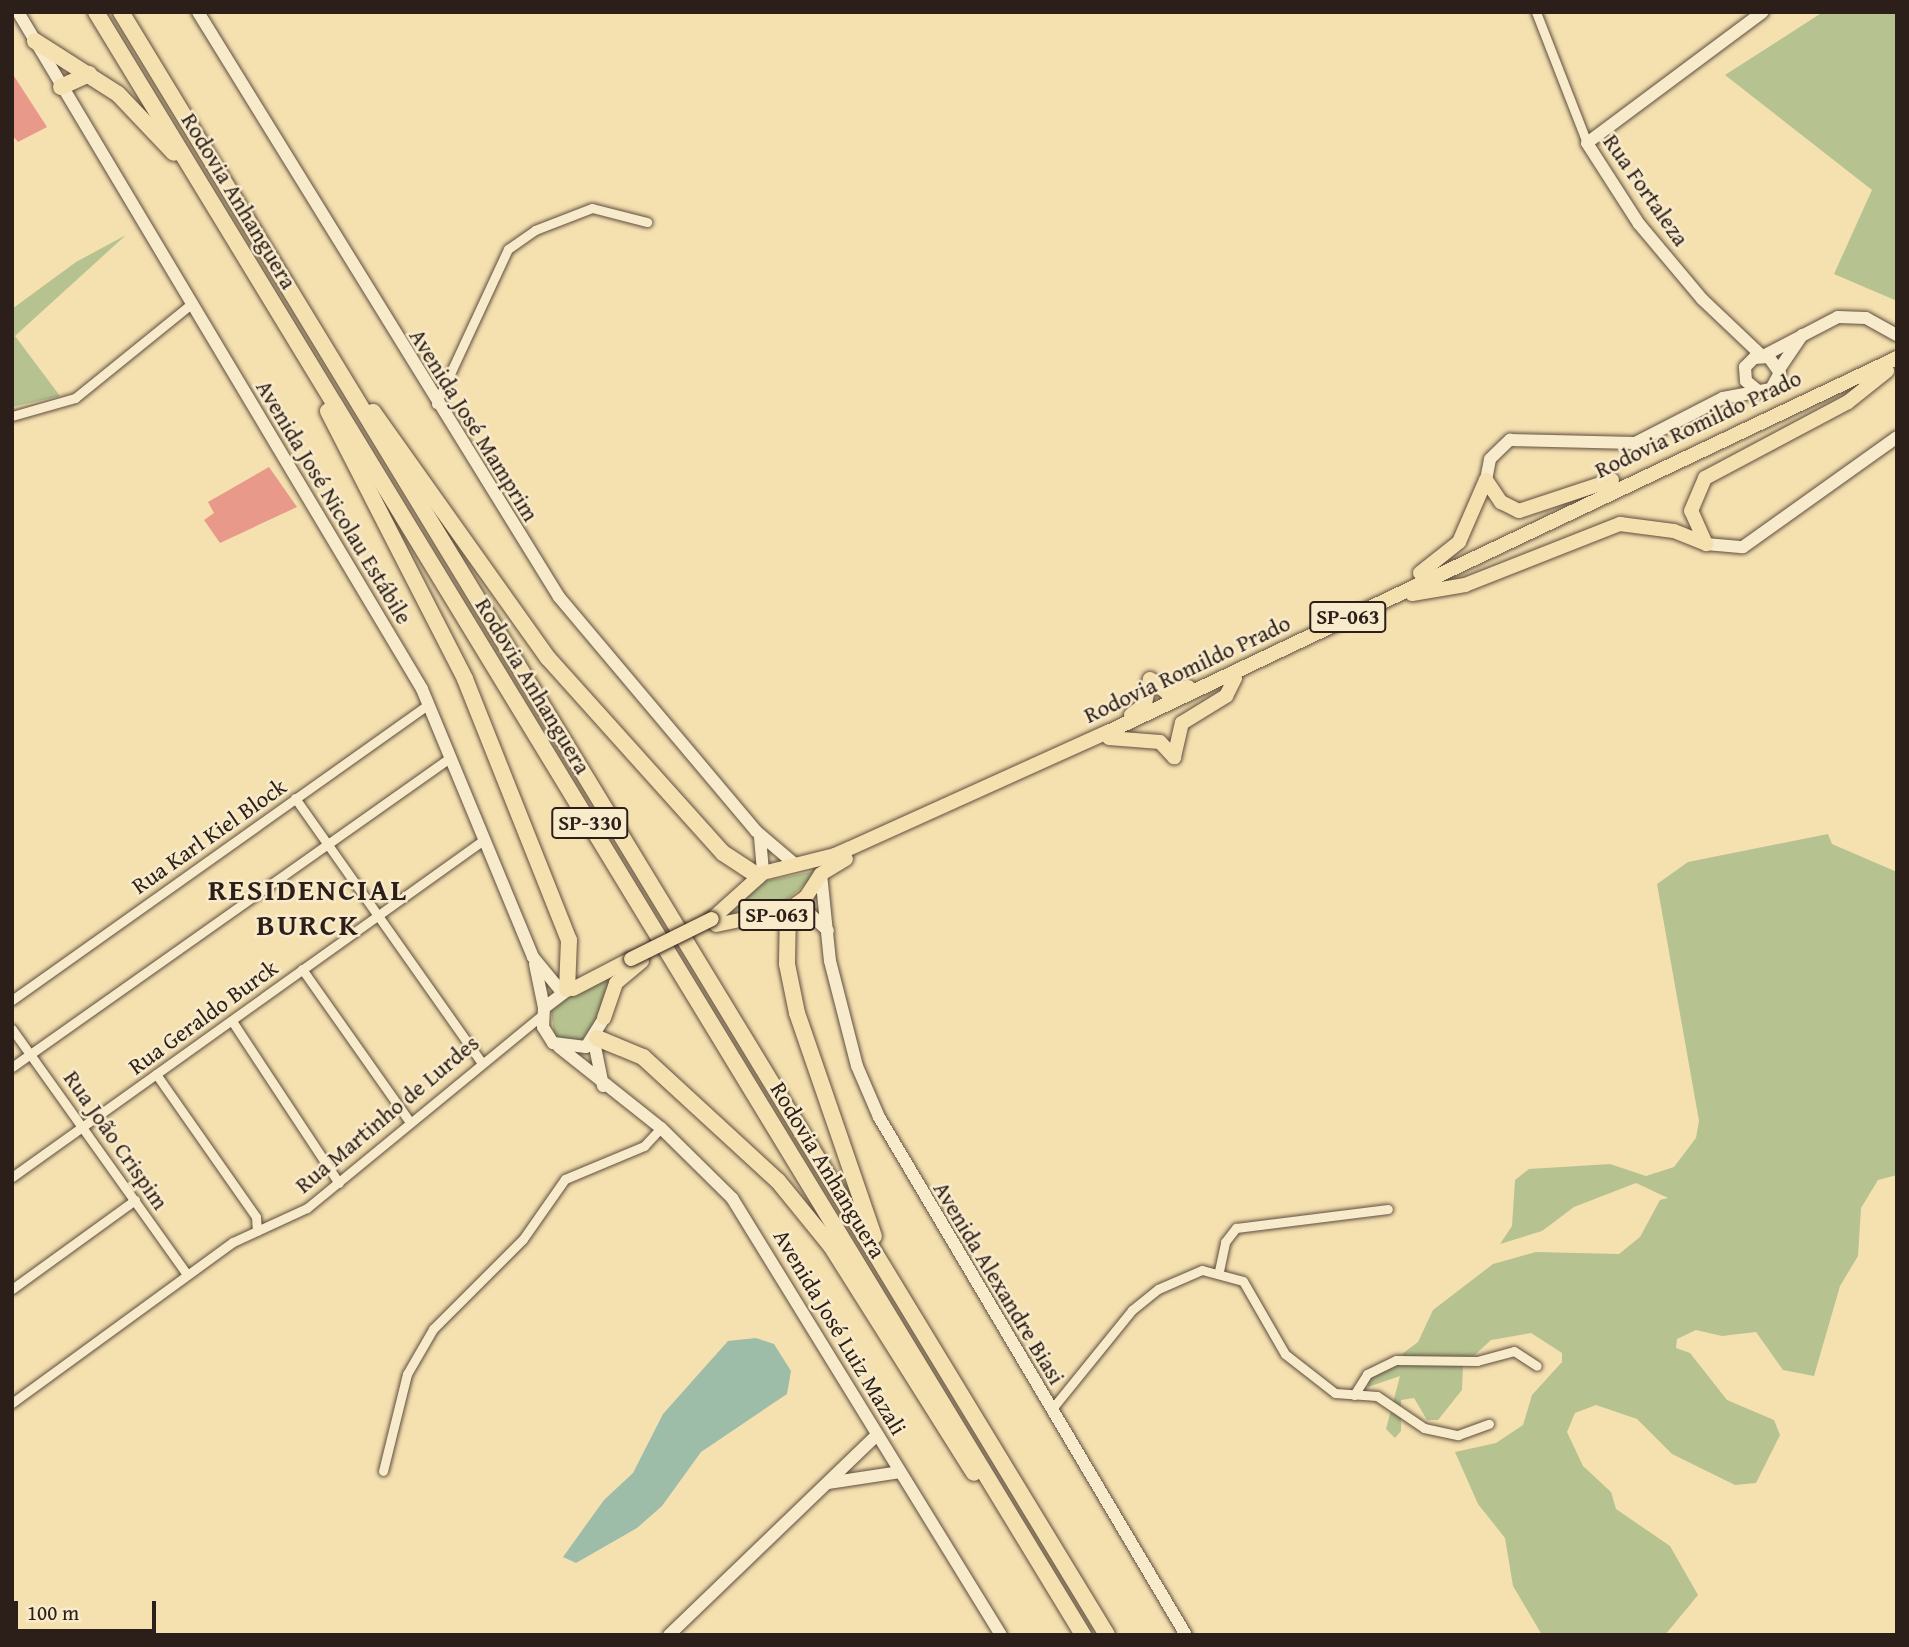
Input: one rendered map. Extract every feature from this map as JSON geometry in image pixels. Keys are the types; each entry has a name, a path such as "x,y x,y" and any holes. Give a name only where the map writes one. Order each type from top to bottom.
{"highway":[{"name":"Rodovia Anhanguera","path":"96,12 202,182 1083,1635"},
{"name":"Rodovia Anhanguera","path":"121,12 1107,1635"},
{"path":"35,41 89,75 134,109 202,182"},
{"path":"61,87 89,75"},
{"path":"307,316 548,658 723,853 761,874"},
{"path":"286,323 466,679 569,940 567,989"},
{"path":"789,910 787,964 797,1013 836,1142 894,1284"},
{"path":"596,1040 643,1057 785,1189 831,1246 946,1434 1023,1535"}],"main road":[{"name":"Avenida José Nicolau Estábile","path":"18,12 429,704 533,957 549,1039 559,1047"},
{"name":"Avenida José Mamprim","path":"198,12 436,406 559,597 756,831 796,864"},
{"path":"1587,142 1763,12"},
{"name":"Rua Fortaleza","path":"1587,142 1639,224 1736,335 1763,355"},
{"path":"1723,398 1745,370 1763,355 1806,329 1838,317 1866,318 1897,335"},
{"path":"1366,608 1441,561 1459,542 1486,480 1490,458 1510,440 1635,443 1723,398 1775,386 1780,368 1806,329"},
{"name":"Rua Fortaleza","path":"1736,335 1745,370"},
{"path":"1763,355 1780,368"},
{"name":"Rodovia Romildo Prado","path":"1233,676 1366,608 1674,460 1897,358"},
{"path":"1706,544 1691,511 1705,478 1848,401 1892,369"},
{"name":"Rodovia Romildo Prado","path":"821,874 1233,676 1412,594 1763,423 1892,369"},
{"path":"1745,370 1757,390"},
{"path":"1412,594 1465,585 1620,524 1674,531 1706,544 1742,547 1897,437"},
{"path":"1486,480 1509,508 1528,510 1674,460"},
{"path":"1109,735 1146,704 1150,679 1167,693 1233,676"},
{"path":"1109,735 1160,742 1174,757 1182,723 1226,696 1233,676"},
{"name":"Rodovia Romildo Prado","path":"796,864 835,855 1109,735"},
{"name":"Avenida José Mamprim","path":"756,831 765,850 761,874"},
{"name":"SP-063","path":"714,922 761,874 796,864"},
{"name":"SP-063","path":"567,989 636,960 714,922 789,910 821,874"},
{"name":"Avenida Alexandre Biasi","path":"821,874 828,932 857,1066 878,1117 1186,1635"},
{"path":"789,910 811,915 828,932"},
{"name":"Avenida José Nicolau Estábile","path":"533,957 567,989"},
{"name":"SP-063","path":"604,1018 616,983 636,960"},
{"path":"543,1011 567,989"},
{"path":"603,1087 596,1040 604,1018"},
{"path":"559,1047 577,1050 596,1040"},
{"name":"Avenida José Luiz Mazali","path":"559,1047 603,1087 661,1128 732,1198 1001,1635"},
{"path":"669,1635 877,1435"},
{"path":"825,1484 900,1472"}],"street":[{"name":"Rua Fortaleza","path":"1536,12 1587,142"},
{"path":"436,406 508,249 535,230 592,208 647,222"},
{"path":"12,416 75,398 191,304"},
{"name":"Rua Karl Kiel Block","path":"12,1000 429,704"},
{"path":"12,1067 327,841 451,757"},
{"path":"295,799 380,915 480,1060"},
{"name":"Rua Geraldo Burck","path":"12,1177 485,839"},
{"path":"302,969 410,1122"},
{"name":"Rua Martinho de Lurdes","path":"12,1403 187,1274 257,1231 292,1218 339,1183 480,1060 543,1011"},
{"path":"232,1021 339,1183"},
{"name":"Rua João Crispim","path":"12,1029 187,1274"},
{"path":"156,1074 257,1217 257,1231"},
{"path":"383,1471 407,1374 433,1329 523,1239 565,1179 644,1146 661,1128"},
{"path":"12,1289 135,1200"},
{"path":"1219,1271 1225,1242 1236,1228 1388,1209"},
{"path":"1051,1410 1132,1310 1182,1275 1219,1271 1253,1291 1272,1334 1300,1369 1342,1397 1377,1396 1424,1428 1458,1435 1489,1424"},
{"path":"1354,1395 1367,1374 1396,1360 1476,1361 1514,1351 1537,1366"}],"green space":[{"path":"1823,12 1897,12 1897,301 1834,274 1872,190 1725,75"},
{"path":"126,235 15,336 60,396 12,407 12,309 76,262"},
{"path":"1828,834 1832,844 1897,872 1897,1175 1878,1180 1861,1208 1858,1256 1840,1286 1814,1376 1783,1370 1756,1332 1722,1336 1696,1330 1677,1339 1676,1348 1690,1353 1727,1400 1774,1420 1780,1435 1756,1483 1735,1485 1672,1454 1637,1419 1596,1405 1575,1413 1567,1432 1583,1466 1611,1492 1616,1509 1670,1546 1698,1595 1665,1635 1542,1635 1513,1586 1505,1538 1478,1504 1455,1452 1496,1443 1523,1425 1532,1395 1562,1362 1562,1353 1531,1333 1491,1340 1463,1366 1462,1390 1438,1420 1427,1420 1414,1398 1401,1400 1401,1431 1395,1438 1386,1429 1400,1376 1368,1387 1370,1367 1406,1360 1402,1354 1418,1342 1433,1310 1493,1264 1536,1252 1619,1254 1640,1237 1660,1200 1668,1198 1636,1183 1574,1207 1542,1231 1500,1244 1512,1226 1515,1180 1529,1169 1610,1164 1646,1176 1674,1167 1696,1138 1699,1121 1657,884 1688,862"},
{"path":"825,869 782,903 720,919 766,881"},
{"path":"625,966 584,1042 554,1036 551,1006"}],"shaded area":[{"path":"756,1338 774,1344 791,1371 787,1394 701,1452 662,1506 637,1528 576,1563 563,1557 604,1500 633,1473 663,1414 728,1341"}],"building":[{"path":"12,73 47,127 18,142 12,135"},
{"path":"269,467 297,507 220,543 204,520 214,513 208,502"}],"district":[{"name":"RESIDENCIAL BURCK","path":"308,906"}]}
